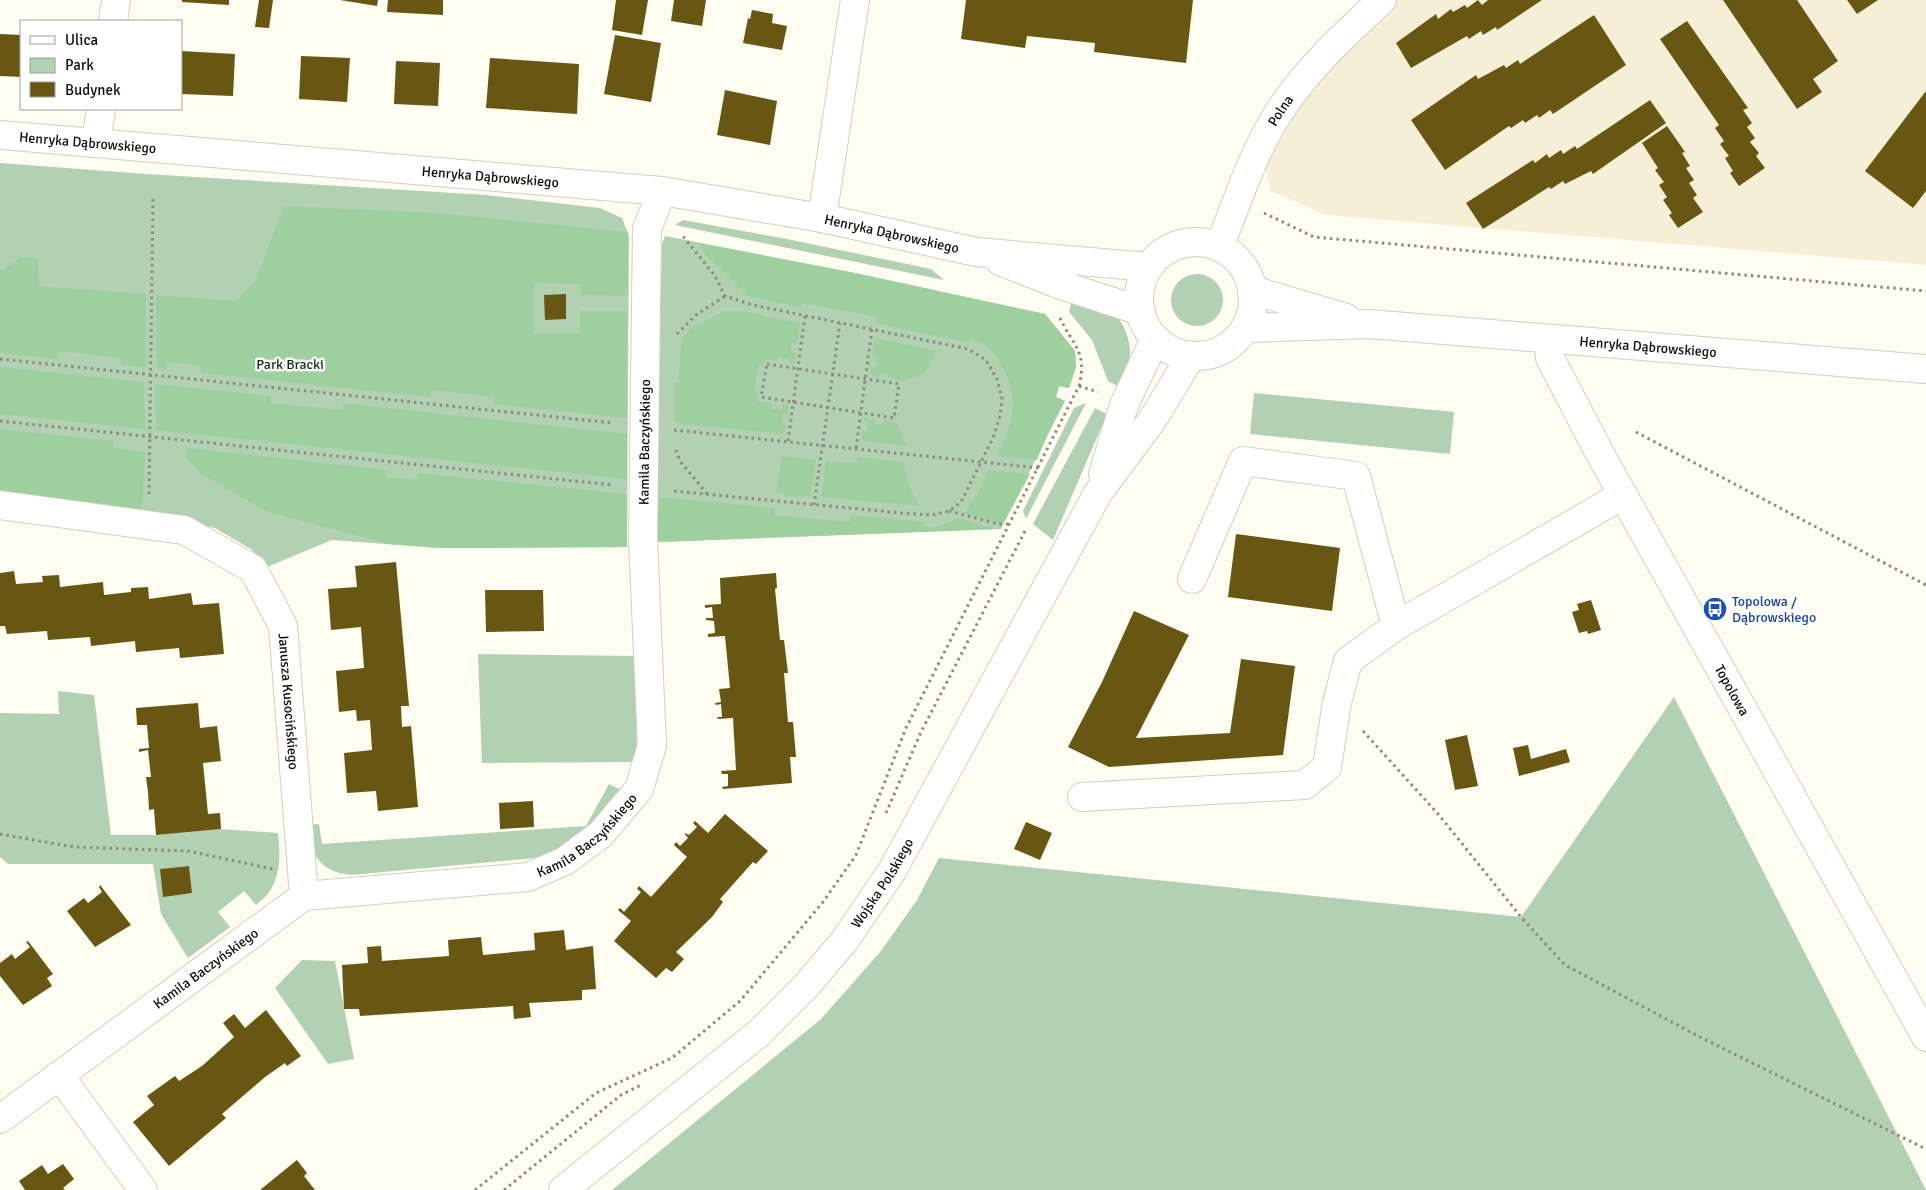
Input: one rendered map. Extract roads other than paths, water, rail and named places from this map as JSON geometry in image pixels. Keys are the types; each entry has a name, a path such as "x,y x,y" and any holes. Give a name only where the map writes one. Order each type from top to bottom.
{"street":[{"path":"113,20 116,0"},
{"path":"822,218 855,0"},
{"name":"Polna","path":"1219,248 1262,143 1281,110 1300,82 1329,49 1382,0"},
{"path":"96,143 101,110"},
{"name":"Henryka Dąbrowskiego","path":"0,135 662,191 822,218 976,252"},
{"name":"Kamila Baczyńskiego","path":"0,1119 303,886 528,877 565,861 601,834 639,789 652,746 643,539 647,229 662,191"},
{"path":"1200,243 1219,248 1235,258 1246,272 1252,290 1252,309 1245,328 1235,340 1222,350 1207,355 1191,356 1177,353 1155,339 1144,323 1139,304 1141,284 1149,267 1163,253 1181,244 1200,243"},
{"path":"976,252 1149,267"},
{"path":"976,252 1061,285 1141,311"},
{"path":"1252,290 1369,324"},
{"path":"1245,328 1369,324"},
{"name":"Henryka Dąbrowskiego","path":"1369,324 1926,369"},
{"path":"1098,492 1124,405 1155,339"},
{"name":"Topolowa","path":"1548,339 1550,358 1554,367 1623,495 1926,1037"},
{"path":"1098,492 1152,419 1191,356"},
{"path":"1192,579 1243,461 1356,476 1396,626"},
{"name":"Wojska Polskiego","path":"563,1190 759,1033 807,985 845,940 892,871 1098,492"},
{"path":"1082,797 1305,785 1327,767 1337,702 1348,661 1396,626 1623,495"},
{"name":"Janusza Kusocińskiego","path":"0,505 184,530 253,569 283,626 303,886"},
{"path":"59,1075 143,1190"}],"place":[{"name":"Topolowa / Dąbrowskiego","path":"1715,609"}],"park label":[{"name":"Park Bracki","path":"290,364"}]}
